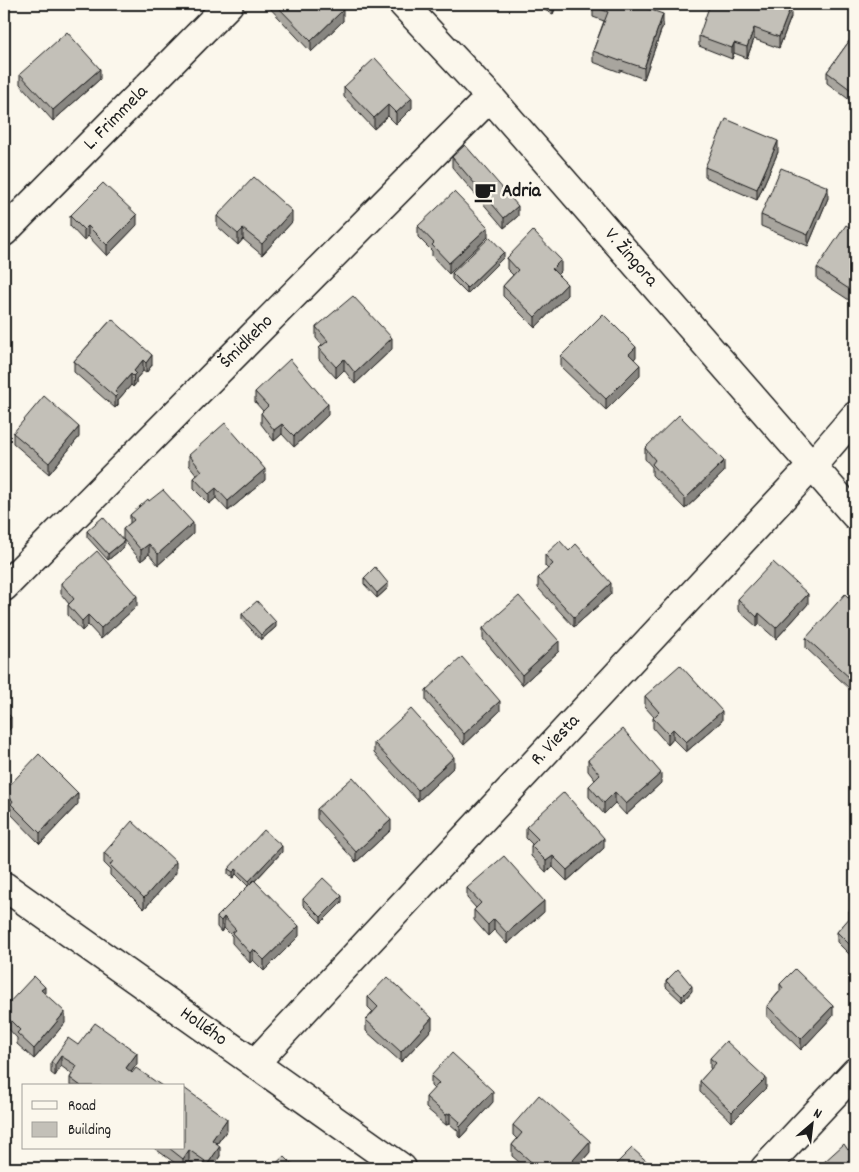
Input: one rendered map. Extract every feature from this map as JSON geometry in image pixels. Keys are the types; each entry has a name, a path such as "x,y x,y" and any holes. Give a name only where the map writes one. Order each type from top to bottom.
{"street":[{"name":"L. Frimmela","path":"4,232 229,4"},
{"name":"V. Žingora","path":"403,4 490,97 855,515"},
{"name":"Šmidkeho","path":"4,587 490,97"},
{"name":"R. Viesta","path":"255,1063 812,466 855,416"},
{"name":"Hollého","path":"4,886 402,1168"},
{"path":"765,1168 855,1072"}],"building":[{"path":"275,4 337,4 343,10 311,41"},
{"path":"594,4 634,4 663,14 644,68 593,51 608,12 593,6"},
{"path":"710,4 785,4 791,6 779,37 754,28 747,47 734,43 732,48 699,36"},
{"path":"67,32 100,69 53,110 20,74"},
{"path":"855,33 855,93 827,72"},
{"path":"375,58 412,98 396,113 388,105 374,118 344,87"},
{"path":"726,119 778,141 757,189 705,167"},
{"path":"465,145 518,206 504,218 452,157"},
{"path":"781,168 828,187 808,235 761,215"},
{"path":"254,177 292,211 262,244 243,229 238,234 217,216"},
{"path":"103,183 137,215 107,245 88,226 84,230 70,216"},
{"path":"454,192 488,227 449,263 418,226"},
{"path":"846,225 855,231 855,293 817,268"},
{"path":"533,231 561,260 552,269 567,284 535,317 503,286 518,270 507,258"},
{"path":"490,237 504,252 467,288 452,273"},
{"path":"353,296 392,338 355,373 344,359 336,367 319,348 328,341 316,327"},
{"path":"603,314 636,347 629,354 640,365 606,399 561,356"},
{"path":"112,319 152,355 146,363 143,360 134,371 136,373 133,376 131,374 115,392 118,394 115,397 74,361"},
{"path":"290,359 328,404 294,436 282,424 274,430 261,413 268,406 255,392"},
{"path":"44,396 79,427 49,463 13,433"},
{"path":"679,415 724,461 685,499 652,464 655,460 645,448"},
{"path":"225,423 265,469 228,501 216,488 209,494 194,478 202,471 189,455"},
{"path":"163,490 193,523 158,554 149,544 141,550 123,529 134,520 130,515 148,499 149,501"},
{"path":"4,493 10,499 4,506"},
{"path":"103,517 124,541 108,554 87,531"},
{"path":"560,541 569,551 576,544 611,583 574,617 538,578 553,564 545,555"},
{"path":"97,551 137,596 101,628 88,615 82,621 68,605 74,599 61,583"},
{"path":"773,562 808,594 776,628 759,613 757,617 738,599"},
{"path":"375,567 388,583 377,593 364,578"},
{"path":"845,594 855,604 855,675 851,679 806,638"},
{"path":"519,596 559,641 522,675 483,628"},
{"path":"257,601 276,622 261,635 242,614"},
{"path":"462,657 500,701 464,734 426,690"},
{"path":"680,665 722,711 686,742 673,729 668,734 653,718 659,712 645,696"},
{"path":"411,709 454,757 418,790 374,743"},
{"path":"4,710 11,717 4,725"},
{"path":"623,729 661,773 626,804 615,792 604,803 589,786 600,775 588,760"},
{"path":"39,754 78,793 40,833 11,804 13,801 4,791"},
{"path":"353,777 391,820 356,852 317,809"},
{"path":"564,792 604,838 567,870 553,856 546,861 531,846 538,839 526,827"},
{"path":"132,821 176,862 144,898 110,865 113,861 104,853"},
{"path":"264,830 282,846 249,881 236,869 233,872 228,869"},
{"path":"504,856 544,901 507,933 494,919 488,925 474,910 481,903 467,888"},
{"path":"323,878 342,896 321,917 303,899"},
{"path":"254,880 299,926 264,960 253,949 250,953 232,933 236,930 224,917 221,921 217,917"},
{"path":"855,904 855,950 837,932 852,915 849,911"},
{"path":"678,969 692,986 682,996 666,981"},
{"path":"795,969 833,1006 801,1039 767,1006 783,988 780,984"},
{"path":"34,976 45,987 41,990 65,1012 34,1049 17,1033 20,1030 4,1014 4,1008"},
{"path":"387,977 432,1018 401,1052 366,1020 378,1007 368,997"},
{"path":"95,1023 137,1053 126,1068 132,1073 136,1068 159,1084 78,1084 70,1078 77,1066 61,1056 55,1065 51,1062 68,1038 78,1045"},
{"path":"726,1041 766,1078 732,1112 700,1081 716,1063 710,1058"},
{"path":"452,1053 493,1091 460,1127 458,1126 460,1122 450,1113 446,1115 426,1097 439,1083 431,1076"},
{"path":"185,1089 227,1119 212,1140 220,1146 205,1168 200,1168 205,1161 189,1150 183,1159 172,1150 185,1150"},
{"path":"539,1095 590,1141 566,1168 538,1168 512,1145 522,1133 513,1125"},
{"path":"844,1144 848,1150 855,1144 855,1168 828,1168 823,1163"},
{"path":"632,1148 654,1168 612,1168"},
{"path":"284,1156 296,1168 271,1168"}],"place":[{"name":"Adria","path":"485,192"}]}
